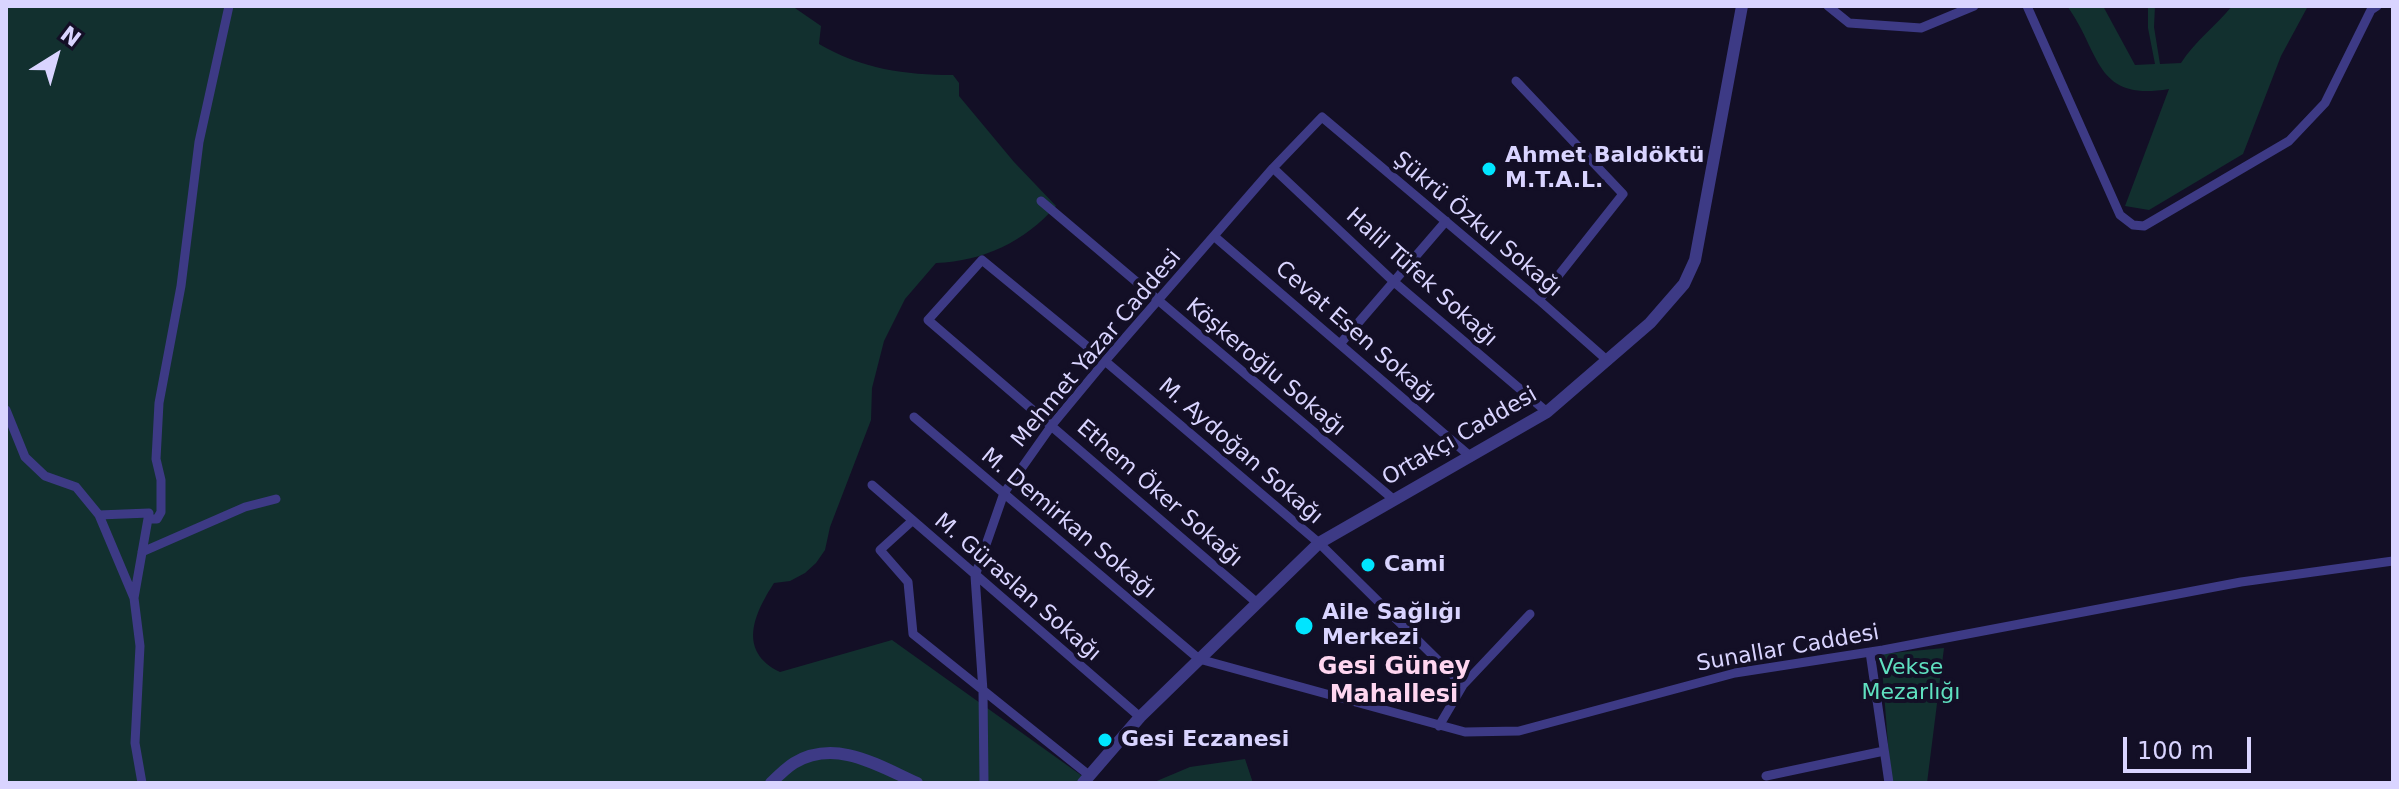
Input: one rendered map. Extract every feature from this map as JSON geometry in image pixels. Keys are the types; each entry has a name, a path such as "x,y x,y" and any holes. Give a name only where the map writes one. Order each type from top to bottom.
{"street":[{"path":"148,519 157,519 161,515 161,480 156,459 159,403 181,286 199,142 229,6"},
{"name":"Ortakçı Caddesi","path":"1086,779 1140,717 1319,543 1547,412 1650,323 1684,284 1695,260 1742,6"},
{"path":"1828,6 1849,23 1921,28 1974,6"},
{"path":"2027,6 2120,215 2133,225 2144,226 2289,141 2325,103 2371,10 2377,6"},
{"path":"1516,81 1623,194 1539,300"},
{"name":"Şükrü Özkul Sokağı","path":"1322,117 1608,361"},
{"name":"Mehmet Yazar Caddesi","path":"984,783 983,691 975,576 1004,493 1052,425 1105,361 1273,168 1322,117"},
{"name":"Halil Tüfek Sokağı","path":"1273,168 1393,281 1547,412"},
{"name":"Köşkeroğlu Sokağı","path":"1041,201 1393,499"},
{"path":"1340,344 1446,221"},
{"name":"Cevat Esen Sokağı","path":"1215,237 1471,457"},
{"name":"Ethem Öker Sokağı","path":"982,260 928,320 1256,602"},
{"name":"M. Aydoğan Sokağı","path":"982,260 1319,543 1463,685"},
{"path":"6,410 25,457 45,476 76,487 99,515 134,598 140,646 135,743 142,783"},
{"name":"M. Demirkan Sokağı","path":"914,417 1199,659"},
{"name":"M. Güraslan Sokağı","path":"872,485 1140,717"},
{"path":"142,552 245,507 276,499"},
{"path":"99,515 149,513 134,598"},
{"path":"912,521 880,550 908,582 913,634 1086,779"},
{"name":"Sunallar Caddesi","path":"1199,659 1465,732 1519,731 1735,673 1870,652 2241,582 2393,561"},
{"path":"1439,726 1463,685 1530,614"},
{"path":"1870,652 1889,783"},
{"path":"1766,776 1884,751"},
{"path":"771,783 792,764 828,752 853,754 917,783"}],"green space":[{"path":"6,6 792,6 821,26 819,44 835,53 884,69 953,75 959,83 959,96 1014,162 1056,206 1030,230 1002,247 987,254 936,263 905,299 884,341 872,388 871,420 830,527 825,550 805,573 790,581 774,583 756,619 754,643 758,654 780,672 892,640 1092,783 6,783"},
{"path":"2067,6 2103,6 2135,65 2155,64 2148,28 2148,6 2155,6 2154,27 2160,64 2181,63 2232,6 2308,6 2281,56 2243,154 2149,210 2125,206 2169,89 2144,91 2126,88 2113,81 2094,56"},
{"name":"Vekse Mezarlığı","path":"1944,648 1927,783 1891,783 1881,654"},
{"path":"1245,759 1253,783 1152,783 1190,767"}],"place":[{"name":"Ahmet Baldöktü M.T.A.L.","path":"1489,169"},
{"name":"Cami","path":"1368,565"},
{"name":"Aile Sağlığı Merkezi","path":"1304,626"},
{"name":"Gesi Eczanesi","path":"1105,740"}],"district":[{"name":"Gesi Güney Mahallesi","path":"1394,682"}]}
